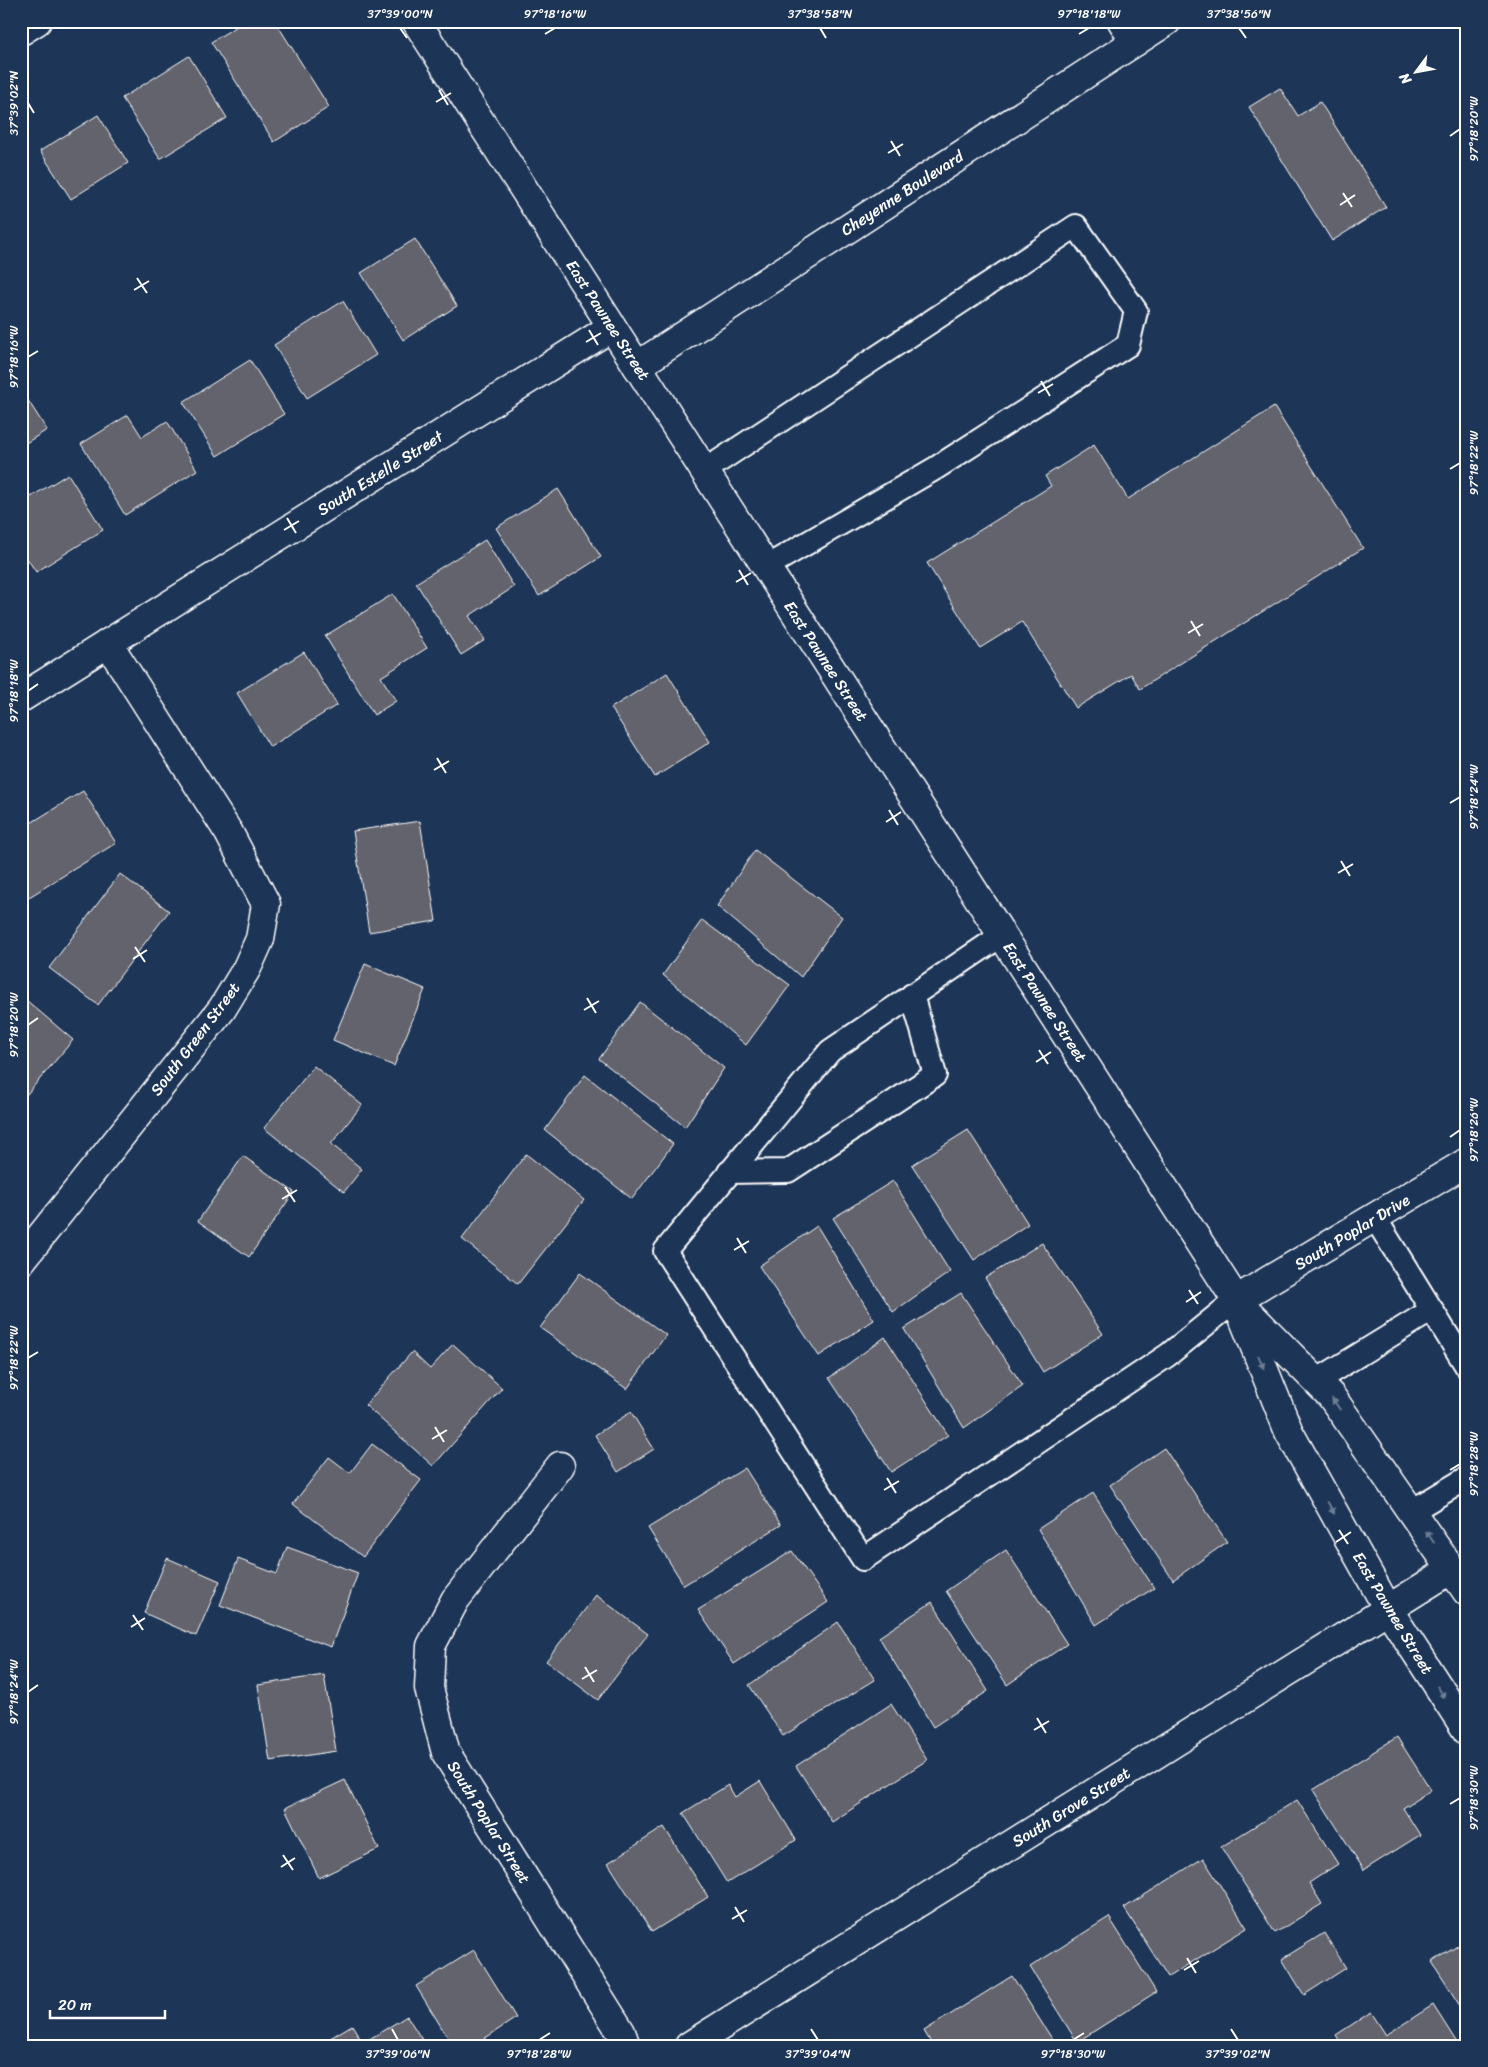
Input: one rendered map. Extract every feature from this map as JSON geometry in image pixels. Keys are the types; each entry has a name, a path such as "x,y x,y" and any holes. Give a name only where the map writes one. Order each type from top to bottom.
{"street":[{"path":"21,31 37,21"},
{"name":"East Pawnee Street","path":"416,21 1236,1300 1289,1432 1388,1609 1467,1732"},
{"name":"Cheyenne Boulevard","path":"637,366 1128,31 1167,21"},
{"name":"South Estelle Street","path":"21,698 612,327"},
{"name":"South Green Street","path":"21,1261 222,1009 247,968 260,939 266,904 229,833 108,643"},
{"name":"South Poplar Drive","path":"1236,1300 1467,1162"},
{"name":"East Pawnee Street","path":"1236,1300 1331,1396 1467,1592"},
{"name":"South Poplar Street","path":"560,1466 455,1600 431,1646 429,1688 446,1753 620,2032 626,2046"},
{"name":"South Grove Street","path":"689,2046 1452,1569"}],"lane":[{"path":"704,471 1076,226 1136,311 1128,345 936,468 766,568"},
{"path":"1002,935 830,1051 664,1251 863,1559 1168,1355 1236,1300"},
{"path":"729,1172 788,1171 935,1075 912,995"},
{"path":"1375,1218 1467,1367"},
{"path":"1316,1381 1432,1310"},
{"path":"1412,1511 1467,1478"}],"building":[{"path":"245,21 275,21 329,107 274,142 211,42"},
{"path":"1455,21 1467,21 1467,27 1462,31"},
{"path":"189,56 227,118 160,159 122,98"},
{"path":"1280,88 1298,116 1320,102 1386,207 1332,241 1249,107"},
{"path":"98,115 128,163 71,199 40,151"},
{"path":"21,220 27,230 21,234"},
{"path":"415,239 457,306 403,340 361,273"},
{"path":"343,301 376,355 307,398 274,345"},
{"path":"250,360 284,414 217,456 183,402"},
{"path":"21,392 47,430 21,446"},
{"path":"1274,407 1363,548 1140,689 1131,674 1076,708 1022,622 980,648 927,563 1051,486 1045,476 1094,445 1128,499"},
{"path":"128,415 142,437 167,421 197,470 125,515 81,444"},
{"path":"68,474 103,530 36,572 21,549 21,503"},
{"path":"558,489 601,557 539,596 496,528"},
{"path":"485,540 514,587 469,616 485,640 461,655 416,583"},
{"path":"393,594 427,648 381,677 396,701 374,715 325,636"},
{"path":"304,652 337,705 270,747 237,693"},
{"path":"667,673 710,742 655,777 611,708"},
{"path":"83,791 116,843 26,899 21,892 21,829"},
{"path":"420,821 436,921 369,932 353,831"},
{"path":"755,850 842,917 801,977 717,906"},
{"path":"120,874 169,911 98,1005 49,968"},
{"path":"702,920 790,985 746,1045 663,975"},
{"path":"365,964 425,989 394,1066 333,1040"},
{"path":"26,1000 73,1040 22,1100 21,1006"},
{"path":"640,1002 724,1068 685,1127 599,1059"},
{"path":"314,1066 362,1105 331,1144 362,1169 344,1192 264,1128"},
{"path":"585,1075 673,1144 632,1199 545,1130"},
{"path":"968,1130 1028,1224 974,1260 912,1165"},
{"path":"526,1154 584,1200 518,1284 462,1239"},
{"path":"243,1156 294,1192 249,1257 198,1221"},
{"path":"893,1181 950,1272 893,1312 833,1218"},
{"path":"817,1226 874,1320 819,1356 759,1266"},
{"path":"1042,1243 1103,1334 1043,1372 985,1278"},
{"path":"580,1273 666,1335 627,1389 540,1328"},
{"path":"961,1293 1023,1386 964,1428 904,1329"},
{"path":"885,1337 948,1435 891,1472 829,1378"},
{"path":"453,1344 502,1388 433,1466 365,1405 412,1352 430,1369"},
{"path":"631,1412 654,1449 618,1472 595,1435"},
{"path":"372,1444 421,1480 363,1557 293,1504 329,1457 350,1473"},
{"path":"1164,1448 1227,1542 1173,1580 1110,1485"},
{"path":"745,1468 781,1525 684,1585 648,1528"},
{"path":"1093,1493 1154,1588 1096,1625 1038,1529"},
{"path":"287,1547 358,1573 331,1647 220,1605 238,1559 277,1574"},
{"path":"1006,1550 1067,1644 1007,1685 946,1591"},
{"path":"792,1551 828,1602 734,1664 698,1610"},
{"path":"167,1558 220,1581 196,1636 144,1613"},
{"path":"596,1595 648,1634 598,1700 546,1661"},
{"path":"932,1602 988,1691 933,1727 879,1637"},
{"path":"838,1622 875,1680 783,1736 749,1685"},
{"path":"324,1675 336,1751 270,1761 258,1685"},
{"path":"891,1704 927,1760 832,1822 796,1766"},
{"path":"1397,1737 1431,1790 1403,1808 1420,1835 1364,1870 1313,1790"},
{"path":"345,1780 379,1849 319,1878 285,1808"},
{"path":"760,1781 796,1840 727,1883 683,1813 728,1785 735,1797"},
{"path":"1297,1800 1338,1864 1309,1883 1322,1904 1275,1933 1221,1847"},
{"path":"664,1827 708,1897 652,1932 608,1863"},
{"path":"1203,1858 1247,1928 1168,1977 1124,1908"},
{"path":"1109,1917 1156,1992 1077,2042 1030,1967"},
{"path":"1324,1933 1346,1968 1304,1995 1282,1959"},
{"path":"1467,1940 1467,2017 1432,1962"},
{"path":"474,1950 516,2018 473,2046 453,2046 416,1986"},
{"path":"1012,1976 1054,2042 1048,2046 933,2046 924,2031"},
{"path":"1433,2005 1459,2046 1343,2046 1336,2035 1371,2012 1386,2035"},
{"path":"407,2016 426,2046 331,2046 327,2040 352,2025 363,2043"}]}
